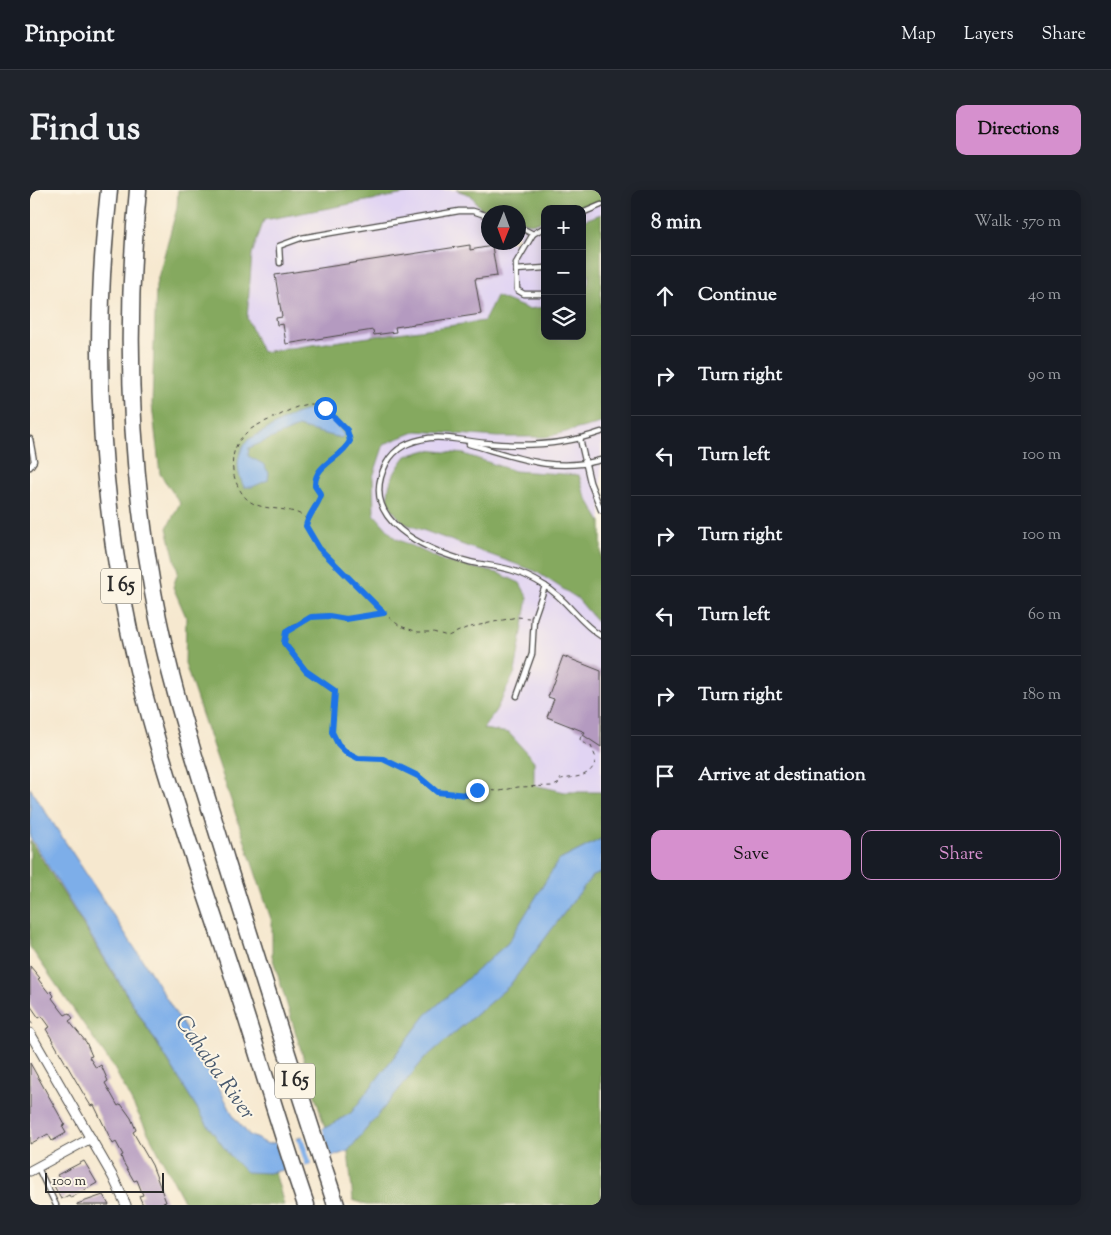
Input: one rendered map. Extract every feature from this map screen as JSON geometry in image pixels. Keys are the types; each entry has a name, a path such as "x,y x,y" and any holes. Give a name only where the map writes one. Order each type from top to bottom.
{"highway":[{"name":"I 65","path":"109,190 100,310 100,396 106,478 116,556 129,630 154,729 306,1205"},
{"name":"I 65","path":"138,190 131,280 130,368 134,449 144,534 162,639 178,704 335,1204"}],"street":[{"path":"30,1033 116,1182 126,1205"},
{"path":"34,1170 91,1138"}],"lane":[{"path":"586,211 601,205"},
{"path":"280,263 279,246 301,238 459,211 473,211 481,214"},
{"path":"526,230 533,234"},
{"path":"541,230 533,234 516,263 517,290 524,294 541,294"},
{"path":"516,270 541,268"},
{"path":"601,432 580,439 542,444 432,437 408,442 391,455 382,471 380,485 380,502 387,517 419,542 444,554 513,571 545,586 567,603 590,628 601,636"},
{"path":"580,439 584,464 601,510"},
{"path":"456,440 547,465 584,464 601,460"},
{"path":"30,442 34,461 30,467"},
{"path":"517,696 532,654 534,618 545,586"},
{"path":"34,1170 56,1205"}],"path":[{"path":"308,519 291,510 262,507 248,501 235,480 231,462 239,442 252,428 293,409 311,404 325,408 335,416 347,430 350,441 342,454 323,467 316,476 315,486 321,495 317,507 308,519 306,526 319,548 384,613 400,626 418,632 434,632 448,636 466,628 517,618 534,618"},
{"path":"384,613 346,619 329,616 311,617 286,632 284,637 284,643 306,671 335,691 332,732 338,744 346,752 358,758 383,759 418,776 437,792 466,795 477,790 500,791 518,787 553,786 558,784 560,780 582,776 592,769 596,758 591,746 581,742 580,738 583,732"}],"shaded area":[{"path":"228,190 601,190 601,810 509,811 230,435"}],"green space":[{"path":"178,190 426,190 264,220 252,254 247,318 262,352 484,321 496,296 528,309 541,307 541,340 586,340 586,286 588,285 589,274 586,271 586,220 601,214 601,423 546,437 497,437 417,431 384,444 373,477 374,514 395,538 446,562 498,573 520,583 528,598 515,672 496,710 483,729 509,733 534,761 534,785 565,792 601,792 601,839 558,861 508,943 426,1015 351,1113 325,1128 272,956 272,922 185,664 186,617 173,587 178,572 167,528 180,503 160,474 152,405 156,285 177,208"},
{"path":"456,190 601,190 601,201 586,206 541,205 541,221 531,224 526,222 526,205 481,205 481,208 471,195"},
{"path":"427,450 464,454 514,471 579,475 584,493 601,522 601,626 577,598 535,571 406,524 397,516 392,508 388,491 394,474 406,456"},
{"path":"30,840 207,1124 230,1156 268,1173 275,1172 284,1205 186,1205 114,1068 30,947"},
{"path":"601,873 601,1205 366,1205 353,1200 348,1151 425,1058 509,986 592,876"}],"water":[{"path":"310,409 326,412 344,435 341,438 298,427 249,448 248,456 263,464 269,473 268,480 252,487 244,487 239,475 238,463 241,452 248,440 295,414"},
{"path":"30,788 149,970 208,1066 234,1117 249,1135 268,1144 299,1138 329,1126 351,1113 426,1015 508,943 558,861 601,839 601,873 592,876 509,986 425,1058 348,1151 309,1165 268,1173 246,1172 230,1156 207,1124 30,837"}],"pier":[{"path":"322,1127 332,1159 313,1167 302,1134"},
{"path":"296,1136 306,1168 285,1172 275,1140"}],"building":[{"path":"470,245 470,250 481,248 481,250 493,250 497,276 475,279 481,314 395,327 396,332 374,335 373,330 286,344 283,324 277,325 276,318 282,317 275,275"},
{"path":"563,656 601,671 601,747 583,735 585,732 547,717 554,699 548,697"},
{"path":"30,966 49,993 51,991 54,996 52,998 65,1015 69,1013 73,1018 69,1021 86,1042 92,1056 89,1057 96,1068 101,1065 108,1081 105,1083 118,1106 121,1104 131,1118 136,1130 133,1132 152,1165 166,1202 157,1205 143,1205 139,1196 143,1195 137,1180 134,1181 123,1162 121,1156 123,1155 116,1142 113,1144 94,1105 91,1106 46,1029 50,1027 42,1016 39,1018 30,1005"},
{"path":"30,1063 65,1125 62,1126 66,1133 52,1141 48,1134 30,1144"},
{"path":"84,1161 97,1183 71,1198 69,1195 61,1199 52,1182 59,1178 57,1175"},
{"path":"103,1195 109,1205 77,1205 77,1204"}],"route":[{"path":"325,408 347,430 350,441 342,454 323,467 316,476 315,486 321,495 317,507 308,519 306,526 319,548 384,613 346,619 329,616 311,617 286,632 284,643 306,671 335,691 336,701 331,718 332,732 338,744 346,752 358,758 369,760 383,759 418,776 429,783 437,792 466,795 477,790"}],"water label":[{"name":"Cahaba River","path":"214,1068"}]}
